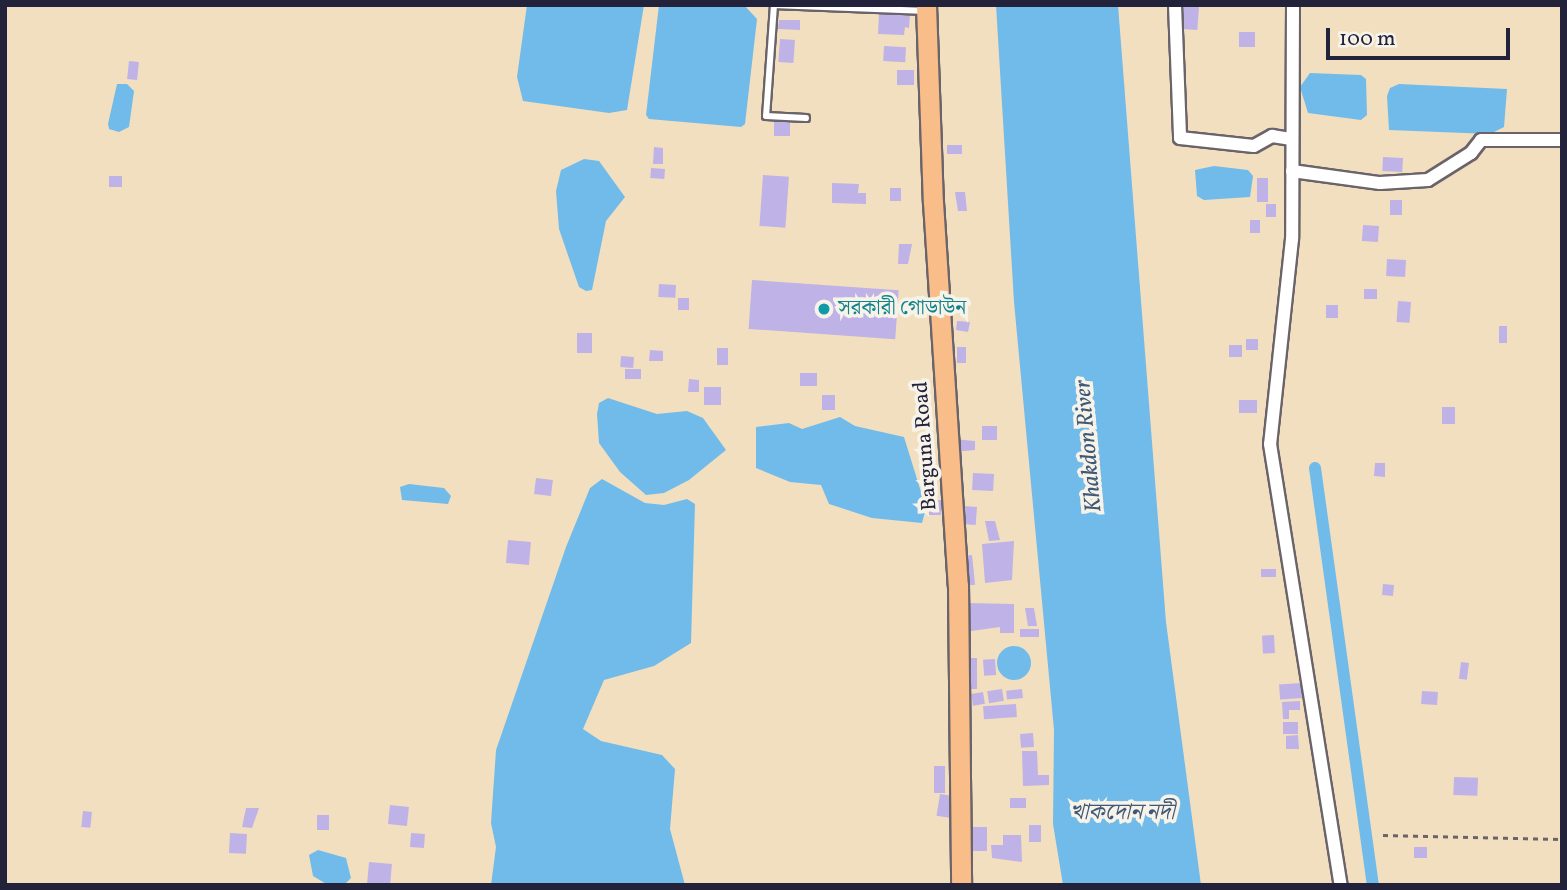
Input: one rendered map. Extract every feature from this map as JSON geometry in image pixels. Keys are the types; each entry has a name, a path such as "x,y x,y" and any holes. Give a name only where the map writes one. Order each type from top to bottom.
{"main road":[{"name":"Barguna Road","path":"926,8 933,202 958,585 961,885"}],"street":[{"path":"1175,5 1180,138 1254,146 1272,136 1292,139"},
{"path":"1293,5 1292,239 1270,444 1341,885"},
{"path":"1292,171 1380,183 1428,180 1471,153 1481,140 1562,139"}],"lane":[{"path":"806,118 766,116 775,5 926,8"}],"path":[{"path":"1383,835 1562,839"}],"water":[{"path":"527,5 644,5 627,110 609,113 523,101 517,77"},
{"path":"659,5 744,5 757,19 745,124 741,127 649,119 646,115"},
{"name":"খাকদোন নদী","path":"996,5 1118,5 1166,622 1201,885 1063,885 1053,824 1054,730 1014,302"},
{"path":"1310,73 1361,75 1366,79 1367,115 1361,120 1308,113 1300,87"},
{"path":"117,84 127,84 134,91 129,127 119,132 109,129 108,124"},
{"path":"1399,84 1507,89 1504,127 1490,134 1389,130 1387,96 1390,88"},
{"path":"584,159 599,161 625,197 606,221 592,290 586,291 579,287 559,229 556,191 561,170"},
{"path":"1214,166 1248,170 1253,176 1250,197 1204,200 1197,196 1195,170"},
{"path":"608,398 657,414 687,411 703,418 726,450 689,480 664,493 646,495 620,472 599,443 599,403"},
{"path":"840,417 855,426 904,437 926,508 922,523 872,518 829,504 821,485 790,482 756,468 756,427 789,423 802,429"},
{"path":"602,479 645,503 664,505 687,499 695,504 691,643 654,666 604,680 583,729 601,741 662,755 675,769 670,829 685,885 491,885 496,847 491,823 496,750 566,547 590,488"},
{"path":"409,484 444,488 451,496 448,504 402,500 400,487"},
{"path":"1014,646 1026,651 1031,663 1026,675 1014,680 1002,675 997,663 1002,651"},
{"path":"318,850 346,858 351,878 344,885 328,885 313,876 309,855"}],"building":[{"path":"1183,6 1199,7 1197,30 1181,29"},
{"path":"879,14 910,15 909,28 905,27 904,35 878,34"},
{"path":"779,20 800,20 800,30 778,29"},
{"path":"1239,32 1255,32 1255,47 1239,47"},
{"path":"780,39 795,40 793,63 778,62"},
{"path":"884,46 906,47 905,62 883,61"},
{"path":"129,61 139,62 137,80 127,79"},
{"path":"897,70 914,70 914,85 897,85"},
{"path":"774,120 790,120 790,136 774,136"},
{"path":"947,145 962,145 962,154 947,154"},
{"path":"654,147 663,148 663,164 653,164"},
{"path":"1383,157 1403,158 1402,172 1382,171"},
{"path":"651,168 665,169 664,179 650,178"},
{"path":"763,175 789,177 785,228 759,226"},
{"path":"109,176 122,176 122,187 109,187"},
{"path":"1257,178 1268,178 1268,202 1257,202"},
{"path":"832,183 859,184 858,193 866,193 866,204 832,203"},
{"path":"890,188 901,188 901,201 890,201"},
{"path":"955,192 965,192 967,211 958,211"},
{"path":"1390,200 1402,200 1402,215 1390,215"},
{"path":"1266,204 1276,204 1276,217 1266,217"},
{"path":"1250,220 1260,220 1260,233 1250,233"},
{"path":"1363,225 1379,226 1378,242 1362,241"},
{"path":"899,244 912,244 908,264 898,264"},
{"path":"1387,259 1406,260 1405,277 1386,276"},
{"name":"সরকারী গোডাউন","path":"752,280 899,290 895,339 749,329"},
{"path":"659,284 676,285 675,298 658,297"},
{"path":"1364,289 1377,289 1377,299 1364,299"},
{"path":"678,298 689,298 689,310 678,310"},
{"path":"907,299 921,299 921,311 907,311"},
{"path":"1398,301 1411,302 1410,323 1397,322"},
{"path":"1326,305 1338,305 1338,318 1326,318"},
{"path":"957,321 970,322 968,332 956,330"},
{"path":"1499,326 1507,326 1507,343 1499,343"},
{"path":"577,333 592,333 592,353 577,353"},
{"path":"1246,339 1258,339 1258,350 1246,350"},
{"path":"1229,345 1242,345 1242,357 1229,357"},
{"path":"957,347 966,347 966,363 957,363"},
{"path":"717,348 728,348 728,365 717,365"},
{"path":"650,350 663,351 663,361 649,361"},
{"path":"621,356 634,357 633,368 620,367"},
{"path":"625,369 641,369 641,379 625,379"},
{"path":"800,373 817,373 817,386 800,386"},
{"path":"689,379 699,380 699,392 688,392"},
{"path":"704,387 721,387 721,405 704,405"},
{"path":"822,395 835,395 835,410 822,410"},
{"path":"1239,400 1257,400 1257,413 1239,413"},
{"path":"1442,407 1455,407 1455,424 1442,424"},
{"path":"982,426 997,426 997,440 982,440"},
{"path":"953,439 975,441 975,450 953,452"},
{"path":"1375,463 1385,463 1385,477 1374,476"},
{"path":"973,473 994,474 993,491 972,490"},
{"path":"536,478 553,480 551,496 534,494"},
{"path":"929,500 941,500 941,515 929,515"},
{"path":"963,506 977,507 976,525 962,524"},
{"path":"985,521 995,521 1000,540 989,541"},
{"path":"508,540 531,542 529,565 506,563"},
{"path":"1014,541 1012,580 985,583 982,544"},
{"path":"972,555 975,585 961,586 958,556"},
{"path":"1261,569 1276,569 1276,577 1261,577"},
{"path":"1383,584 1394,585 1393,596 1382,595"},
{"path":"965,603 1014,604 1014,633 1000,633 1000,627 964,632"},
{"path":"1025,608 1034,608 1037,626 1028,626"},
{"path":"1020,629 1039,629 1039,637 1020,637"},
{"path":"1274,635 1275,653 1263,654 1262,636"},
{"path":"969,658 977,658 977,689 969,689"},
{"path":"995,659 996,675 984,676 983,660"},
{"path":"1461,662 1469,663 1467,680 1459,679"},
{"path":"1301,683 1302,698 1280,699 1279,685"},
{"path":"1002,689 1004,701 989,703 987,691"},
{"path":"1022,689 1023,698 1007,700 1006,691"},
{"path":"1422,691 1438,692 1437,705 1421,704"},
{"path":"983,692 985,704 973,706 971,694"},
{"path":"1300,701 1300,710 1289,710 1289,719 1283,719 1282,702"},
{"path":"1016,704 1017,717 984,719 983,706"},
{"path":"1283,722 1298,722 1298,734 1283,734"},
{"path":"1033,733 1034,747 1021,748 1020,734"},
{"path":"1298,735 1299,749 1286,749 1286,736"},
{"path":"1022,751 1037,751 1038,775 1049,775 1049,785 1023,786"},
{"path":"934,766 945,766 945,793 934,793"},
{"path":"1454,777 1478,778 1477,796 1453,795"},
{"path":"940,794 953,796 949,818 937,816"},
{"path":"1010,798 1026,798 1026,808 1010,808"},
{"path":"390,805 409,807 407,826 388,824"},
{"path":"246,808 259,808 252,828 242,827"},
{"path":"83,811 92,812 90,828 81,827"},
{"path":"317,815 329,815 329,830 317,830"},
{"path":"1029,825 1041,825 1041,842 1029,842"},
{"path":"966,827 987,827 987,851 966,851"},
{"path":"230,833 247,834 246,854 229,853"},
{"path":"411,833 425,834 424,848 410,847"},
{"path":"1003,835 1021,835 1022,862 992,858 991,845 1003,845"},
{"path":"1414,847 1427,847 1427,858 1414,858"},
{"path":"369,862 392,864 390,885 367,885"}],"waterway":[{"path":"1315,468 1373,885"}],"place":[{"name":"সরকারী গোডাউন","path":"824,309"}],"water label":[{"name":"Khakdon River","path":"1089,446"}]}
